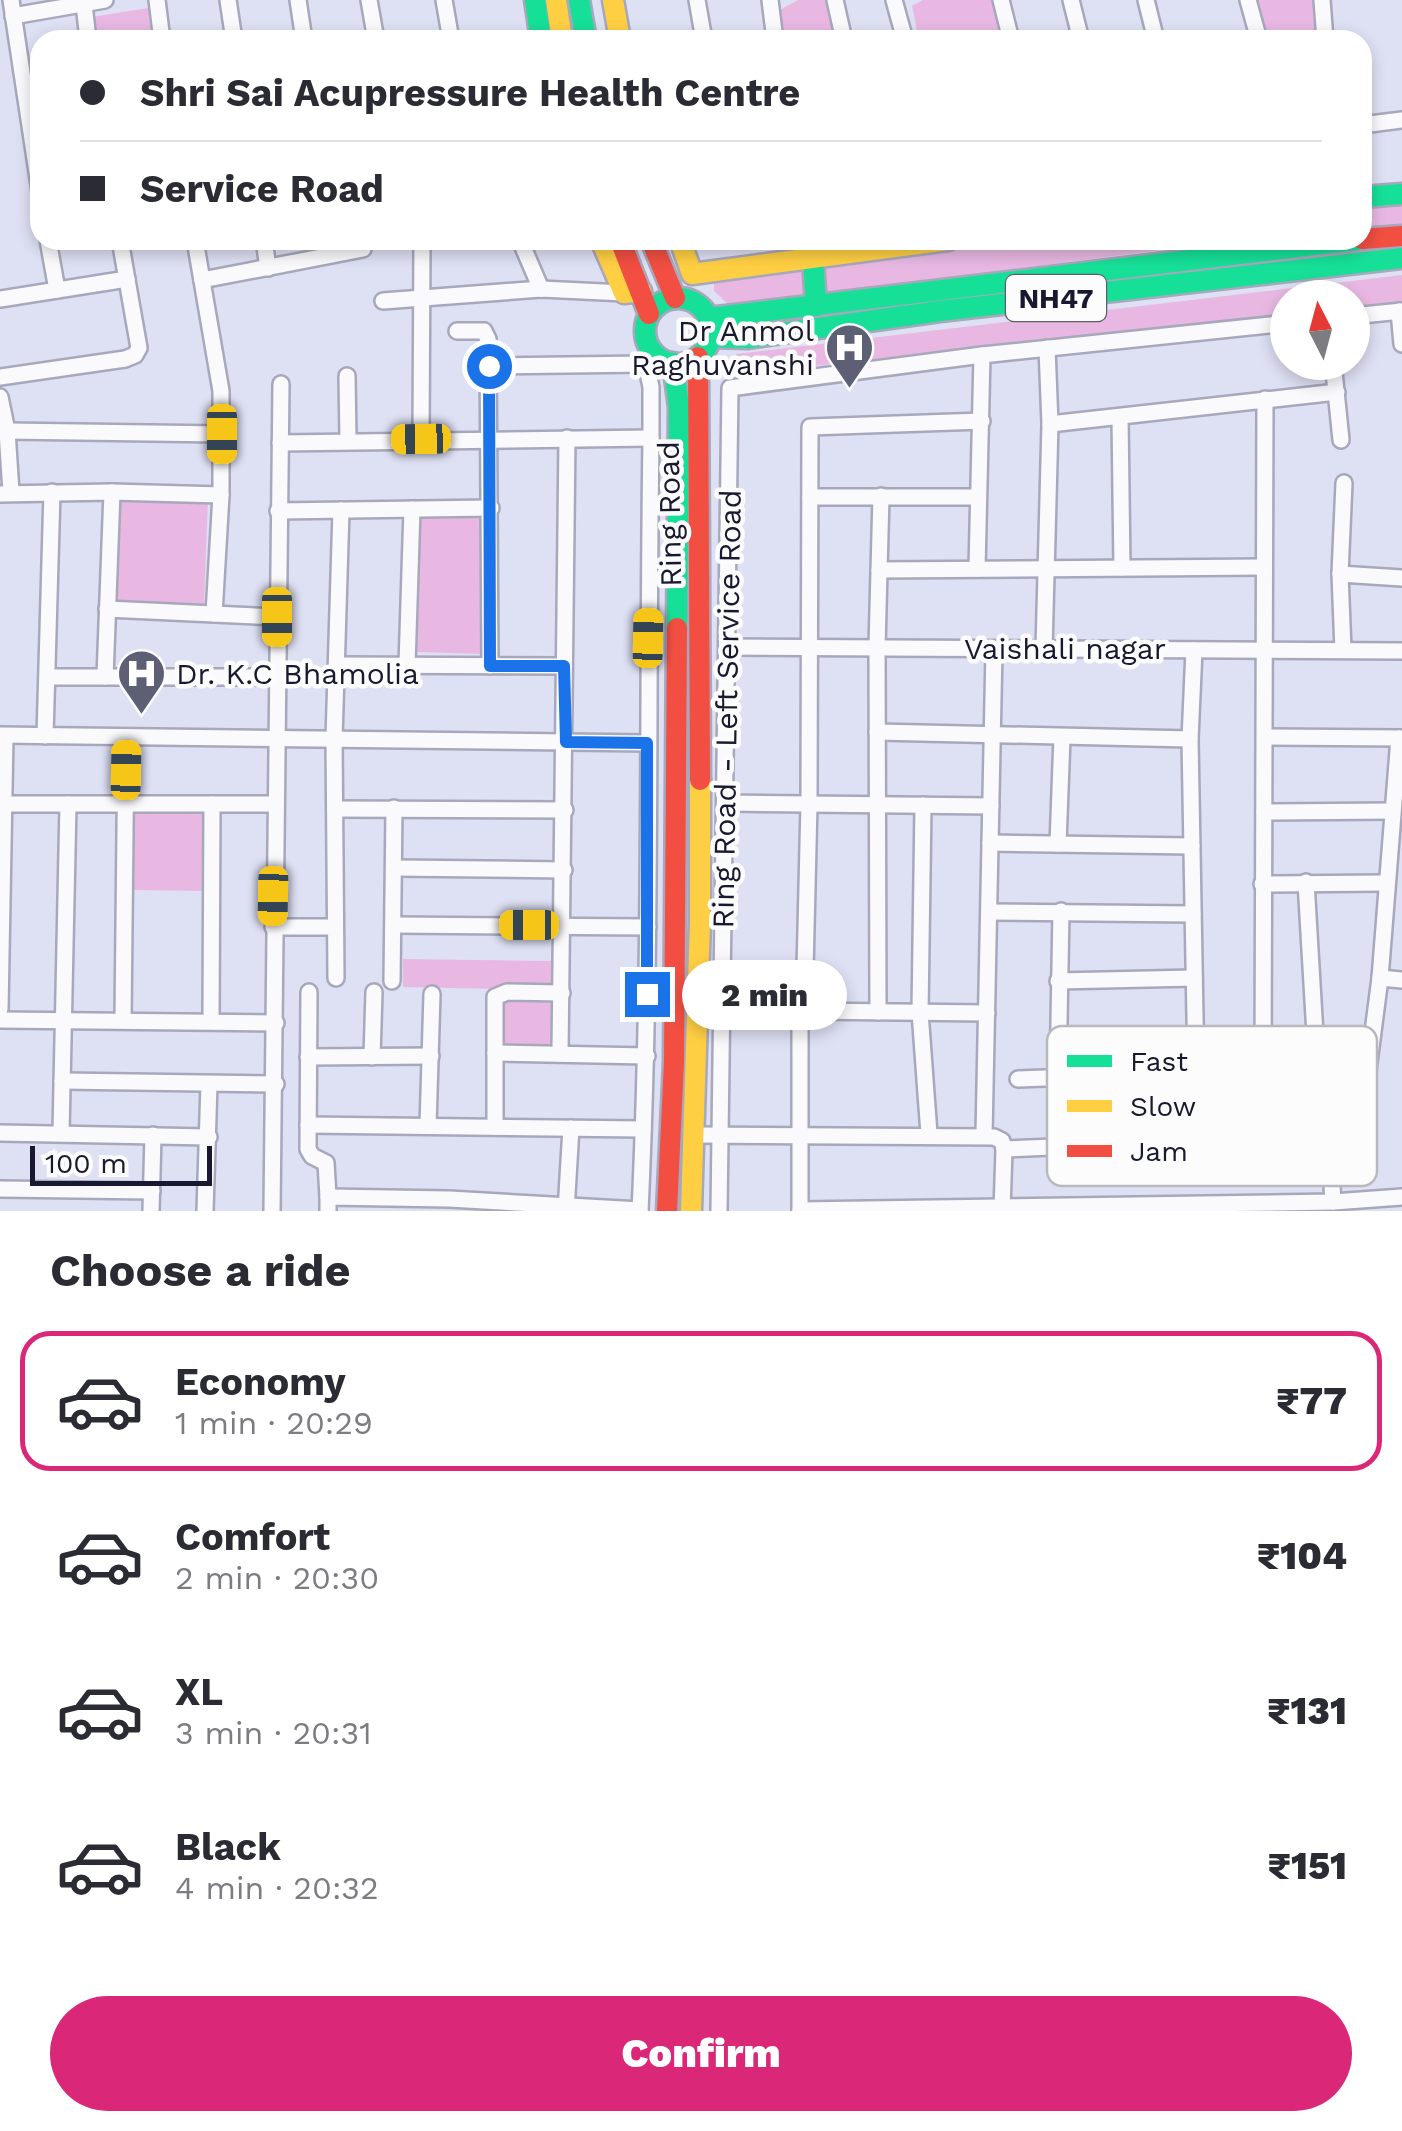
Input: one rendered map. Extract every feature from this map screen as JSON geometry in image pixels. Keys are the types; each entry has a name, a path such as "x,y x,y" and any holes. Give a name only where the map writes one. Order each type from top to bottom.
{"main road":[{"path":"535,0 540,30"},
{"path":"556,0 560,30"},
{"path":"579,0 584,30"},
{"path":"613,0 618,30"},
{"path":"1372,197 1402,194"},
{"path":"1372,239 1402,236"},
{"path":"607,250 649,314"},
{"path":"622,250 632,292"},
{"path":"656,250 674,298"},
{"path":"684,250 692,274 873,250"},
{"path":"710,328 816,306 1277,250"},
{"path":"813,258 816,306"},
{"name":"NH47","path":"710,328 747,338 940,311 1402,258"},
{"path":"674,298 693,300 710,328 698,357 659,362 646,337 649,314 674,298"},
{"name":"Ring Road","path":"691,1211 700,921 698,357"},
{"name":"Ring Road","path":"659,362 679,427 674,1062 666,1211"}],"street":[{"path":"30,116 12,8 105,0"},
{"path":"157,0 161,30"},
{"path":"228,0 232,30"},
{"path":"298,0 302,30"},
{"path":"369,0 374,30"},
{"path":"444,0 449,30"},
{"path":"697,0 702,30"},
{"path":"835,0 842,30"},
{"path":"1000,0 1008,30"},
{"path":"1072,0 1079,30"},
{"path":"1146,0 1154,30"},
{"path":"1248,0 1256,30"},
{"path":"1322,0 1324,30"},
{"path":"775,3 775,30"},
{"path":"900,3 904,30"},
{"path":"84,4 87,30"},
{"path":"1372,124 1402,120"},
{"path":"50,250 57,290"},
{"path":"0,377 135,355 139,348 122,250"},
{"path":"198,250 220,391 222,434 214,614"},
{"path":"265,250 268,268"},
{"path":"202,280 358,250"},
{"path":"421,439 422,250"},
{"path":"524,250 541,290"},
{"path":"0,299 126,279"},
{"path":"383,301 541,290 632,292"},
{"path":"1370,314 1400,311 1402,344"},
{"path":"977,569 982,356 1270,325"},
{"path":"458,331 484,331 488,339 490,666"},
{"path":"1044,650 1050,424 1047,348"},
{"name":"Ring Road - Left Service Road","path":"719,1211 730,388 982,356"},
{"path":"310,992 310,1153 326,1164 328,1204 640,1210 647,1056 650,387 659,362 489,366"},
{"path":"347,376 348,440"},
{"path":"1335,380 1341,440"},
{"path":"272,1211 281,384"},
{"path":"1050,424 1337,392"},
{"path":"0,397 6,431 6,493 221,495"},
{"path":"1263,1026 1266,399"},
{"path":"1120,417 1122,568"},
{"path":"982,421 810,426 809,804 800,1210 1070,1209 1402,1197"},
{"path":"6,431 222,434"},
{"path":"560,1054 567,438"},
{"path":"280,443 652,438"},
{"path":"1343,650 1340,574 1344,483"},
{"path":"46,736 52,492"},
{"path":"105,677 112,492"},
{"path":"878,1012 877,646 882,496"},
{"path":"810,497 976,497"},
{"path":"278,511 491,508"},
{"path":"407,665 412,509"},
{"path":"336,978 334,740 341,510"},
{"path":"879,570 1264,567"},
{"path":"1340,574 1402,578"},
{"path":"107,609 277,617"},
{"name":"Vaishali nagar","path":"728,648 1402,651"},
{"path":"984,1135 994,650"},
{"path":"1194,650 1190,740 1195,1026"},
{"path":"339,665 564,666"},
{"path":"49,677 276,677"},
{"path":"878,732 1190,740"},
{"path":"0,1008 3,736 647,743"},
{"path":"1058,844 1062,736"},
{"path":"123,1020 126,737"},
{"path":"1265,737 1400,738 1374,1026"},
{"path":"726,803 991,806"},
{"path":"4,804 274,804"},
{"path":"61,1134 68,804"},
{"path":"211,1020 212,804"},
{"path":"923,805 920,1012 929,1134"},
{"path":"392,981 394,808"},
{"path":"335,809 565,810"},
{"path":"1264,812 1392,812"},
{"path":"990,842 1192,846"},
{"path":"395,868 564,870"},
{"path":"1306,882 1314,1026"},
{"path":"1262,884 1386,884"},
{"path":"1383,908 1402,911"},
{"path":"988,912 1193,914"},
{"path":"1058,1026 1060,912"},
{"path":"394,924 648,927"},
{"path":"273,927 335,927"},
{"path":"1058,982 1194,978"},
{"path":"1380,978 1402,980"},
{"path":"372,1056 374,992"},
{"path":"495,1127 495,997 562,992"},
{"path":"428,1126 432,994"},
{"path":"724,1010 802,1015 986,1013"},
{"path":"0,1020 211,1020 276,1024"},
{"path":"495,1053 647,1056"},
{"path":"308,1057 430,1056"},
{"path":"1018,1079 1047,1078"},
{"path":"62,1081 276,1084"},
{"path":"205,1211 209,1084"},
{"path":"273,1132 428,1126 644,1129"},
{"path":"566,1209 571,1128"},
{"path":"0,1133 209,1138"},
{"path":"151,1211 153,1134"},
{"path":"694,1135 984,1135 1002,1142 1004,1149 1002,1210"},
{"path":"1004,1149 1047,1147"},
{"path":"1331,1186 1332,1202"},
{"path":"0,1189 152,1191"}],"shaded area":[{"path":"798,0 832,0 838,29 782,30 780,10"},
{"path":"923,0 999,0 1006,30 917,30 912,6"},
{"path":"1253,0 1320,0 1322,30 1262,30"},
{"path":"148,8 151,30 94,30 92,17"},
{"path":"1402,199 1402,229 1372,231 1372,202"},
{"path":"945,250 1161,250 730,306 714,291 714,279"},
{"path":"1402,275 1402,302 1370,305 1370,280 1360,280"},
{"path":"1270,291 1270,315 743,374 736,367 736,354"},
{"path":"118,496 208,500 204,604 114,600"},
{"path":"421,516 485,518 481,654 417,652"},
{"path":"133,811 205,812 203,891 131,890"},
{"path":"403,959 552,961 552,1045 501,1044 501,989 403,987"}],"traffic: fast":[{"path":"535,0 540,30"},
{"path":"579,0 584,30"},
{"path":"1372,196 1402,194"},
{"path":"709,318 1273,250"},
{"path":"813,258 816,306"},
{"path":"711,337 747,338 940,311 1402,258"},
{"path":"678,298 691,300 701,308 709,318 711,331 709,344 701,354 691,362 678,364 665,362 655,354 647,344 645,331 647,318 655,308 665,300 678,298"},
{"path":"673,363 679,407 677,628"}],"traffic: slow":[{"path":"556,0 560,30"},
{"path":"613,0 618,30"},
{"path":"605,250 624,293 641,291"},
{"path":"684,250 692,274 873,250"},
{"path":"691,1211 700,780"}],"traffic: jam":[{"path":"1372,238 1402,236"},
{"path":"624,250 649,314"},
{"path":"655,250 675,298"},
{"path":"698,357 700,780"},
{"path":"667,1211 674,1062 677,628"}],"place":[{"name":"Dr Anmol Raghuvanshi","path":"849,390"},
{"name":"Dr. K.C Bhamolia","path":"141,716"}],"route":[{"path":"489,366 490,666 564,666 566,742 647,743 647,994"}]}
